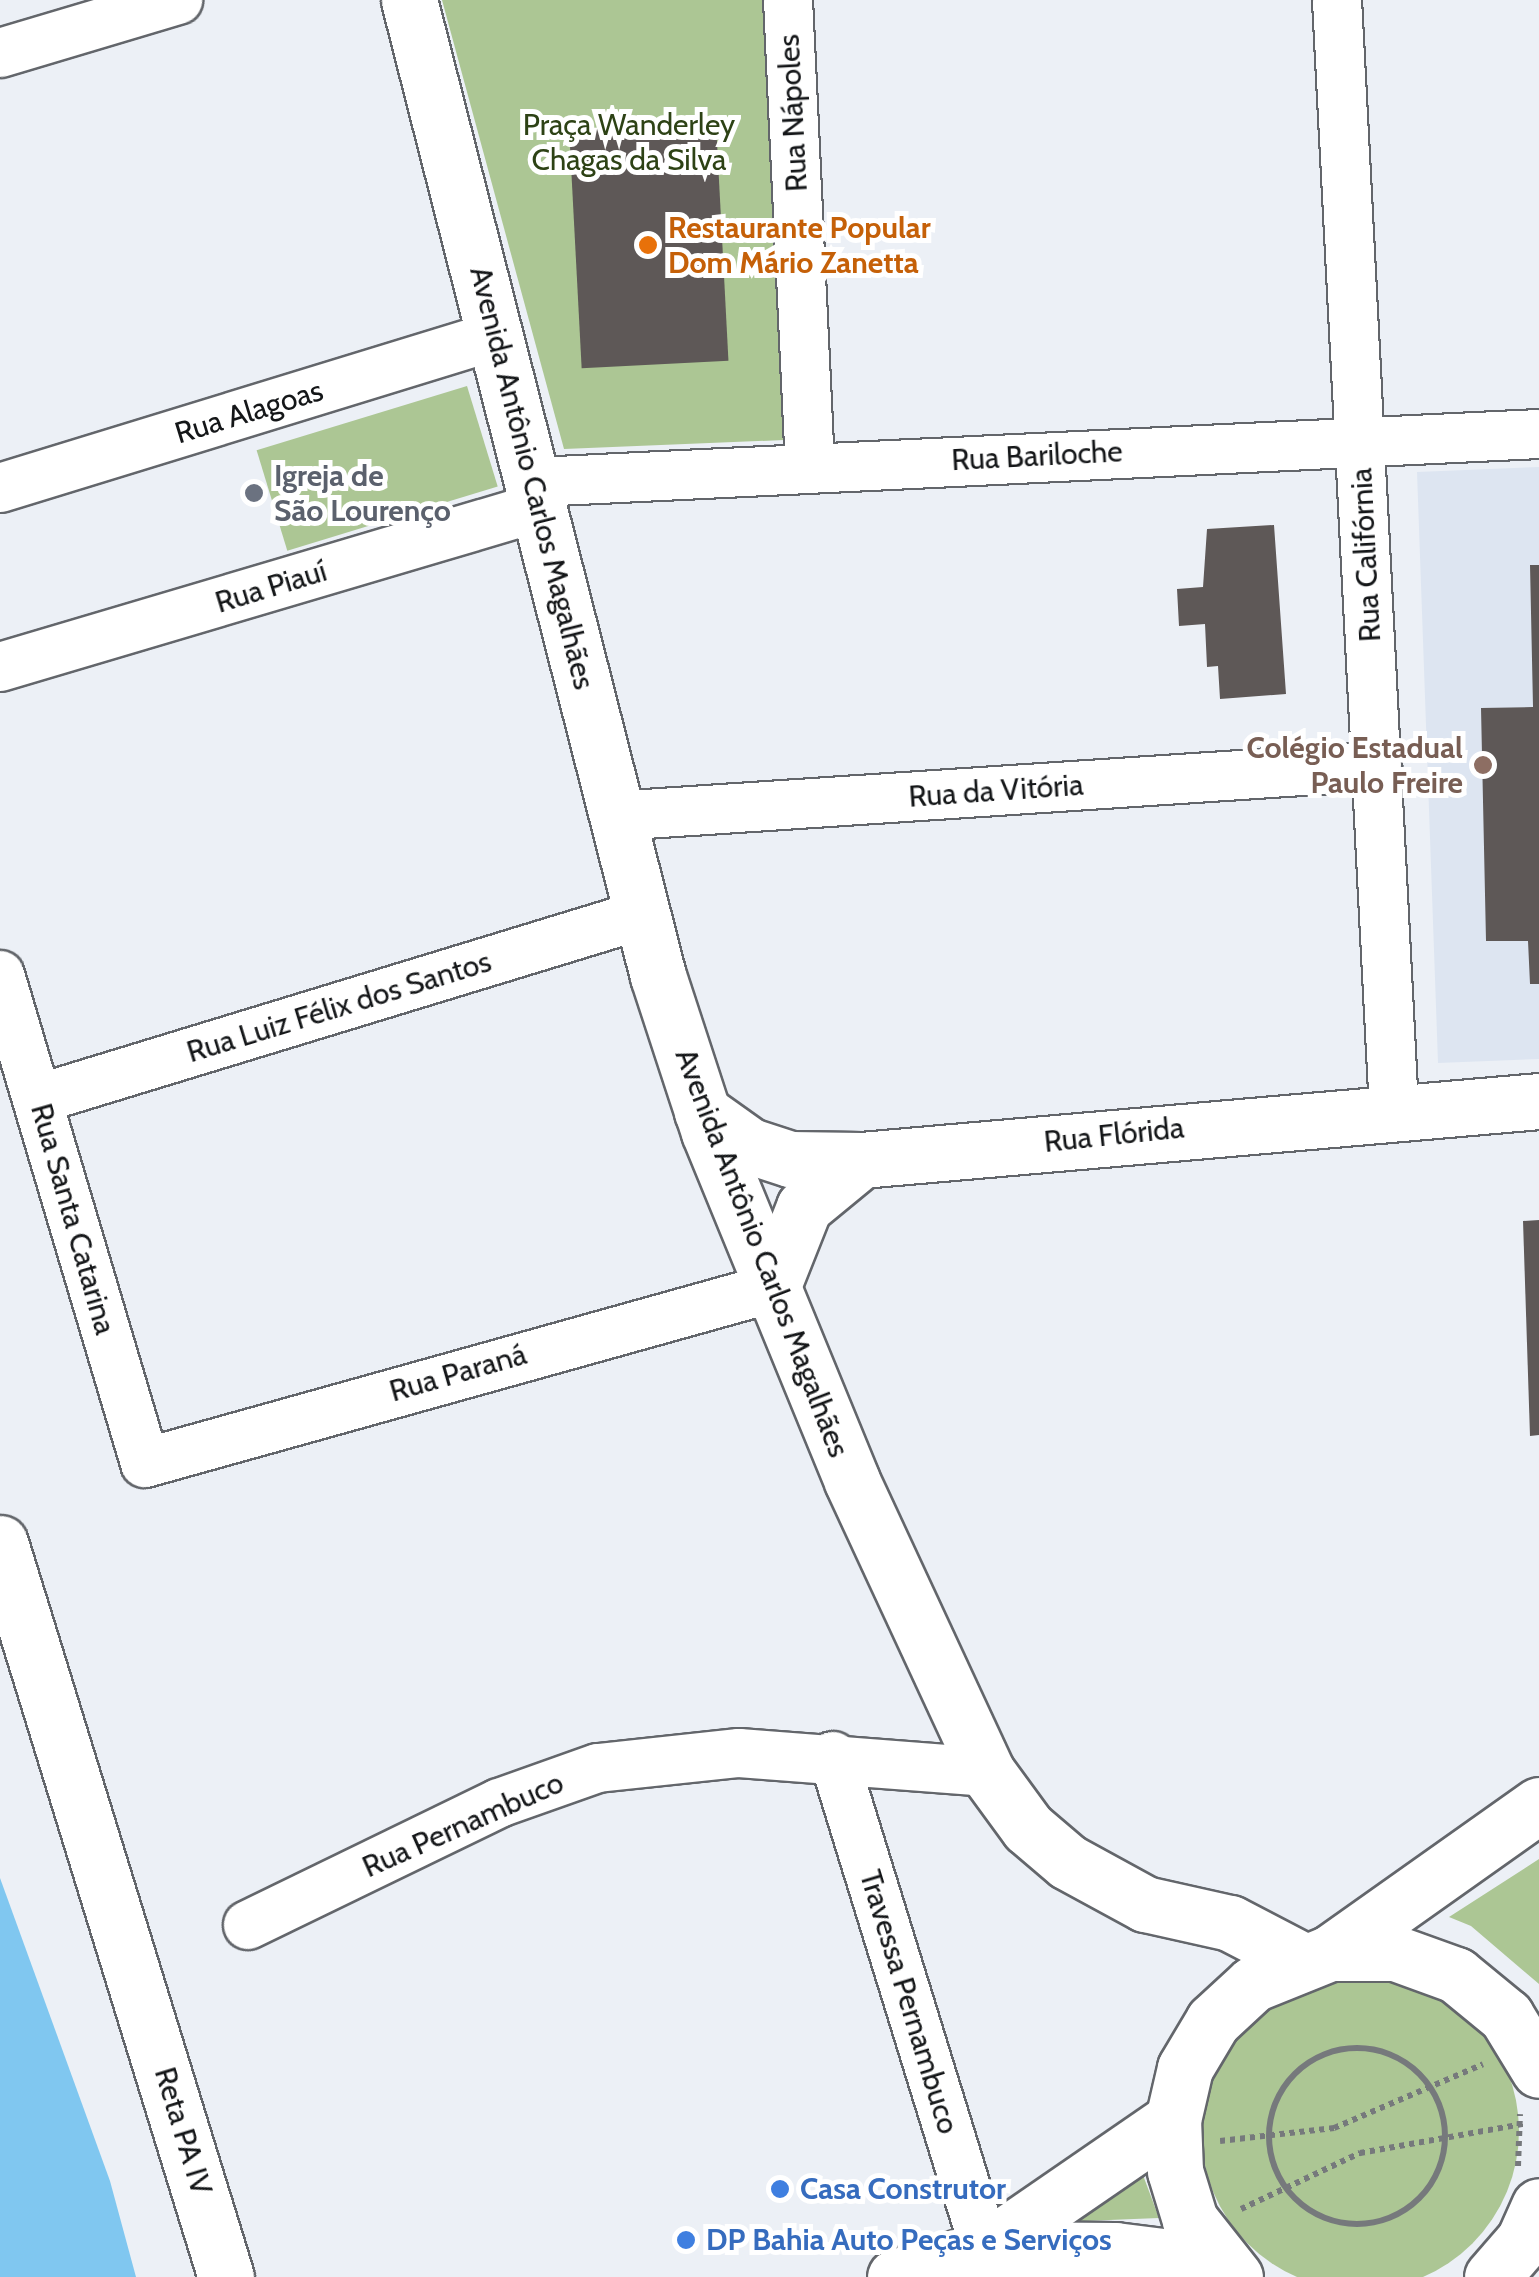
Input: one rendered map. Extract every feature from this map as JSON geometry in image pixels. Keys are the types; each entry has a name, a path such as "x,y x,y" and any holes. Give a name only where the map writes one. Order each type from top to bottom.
{"street":[{"path":"0,53 178,0"},
{"name":"Avenida Antônio Carlos Magalhães","path":"409,0 539,494 641,915 702,1112 852,1481 987,1772 1028,1828 1068,1862 1145,1904 1230,1923 1316,1956"},
{"name":"Rua Nápoles","path":"788,0 810,467"},
{"name":"Rua Califórnia","path":"1337,0 1394,1110"},
{"name":"Rua Alagoas","path":"0,488 498,334"},
{"name":"Rua Bariloche","path":"539,494 810,467 1539,434"},
{"name":"Rua Piauí","path":"0,667 539,494"},
{"name":"Rua da Vitória","path":"615,816 1377,766"},
{"name":"Rua Luiz Félix dos Santos","path":"38,1099 641,915"},
{"name":"Rua Santa Catarina","path":"0,975 145,1462"},
{"name":"Rua Flórida","path":"702,1112 750,1146 790,1159 861,1160 1394,1110 1539,1101"},
{"path":"772,1288 804,1207 861,1160"},
{"name":"Rua Paraná","path":"145,1462 772,1288"},
{"name":"Reta PA IV","path":"0,1543 226,2277"},
{"name":"Rua Pernambuco","path":"248,1924 499,1803 598,1768 739,1753 833,1756 987,1772"},
{"name":"Travessa Pernambuco","path":"833,1756 986,2248"},
{"path":"1226,2270 1185,2204 1174,2172 1194,2131 1185,2068 1213,2021 1252,1984 1316,1956 1539,1805"},
{"path":"1316,1956 1395,1953 1456,1975 1506,2016 1519,2077"},
{"path":"922,2273 986,2248 1194,2131"},
{"path":"1492,2277 1524,2240 1528,2193"},
{"path":"986,2248 1115,2250 1226,2270"}],"path":[{"path":"1354,2048 1385,2052 1412,2066 1432,2089 1446,2138 1438,2174 1422,2197 1373,2223 1318,2216 1284,2184 1270,2140 1279,2094 1324,2054 1354,2048"},
{"path":"1194,2131 1270,2140 1334,2128 1432,2089 1519,2077 1528,2193"},
{"path":"1238,2211 1284,2184 1360,2152 1523,2124"}],"shaded area":[{"name":"Colégio Estadual Paulo Freire","path":"1539,467 1539,1059 1438,1063 1417,472"}],"green space":[{"name":"Praça Wanderley Chagas da Silva","path":"442,0 765,0 784,440 564,449"},
{"path":"467,386 498,486 287,551 257,450"},
{"path":"1539,1859 1539,1984 1471,1926 1449,1917"},
{"path":"1344,1972 1376,1972 1406,1978 1435,1990 1473,2018 1493,2042 1507,2070 1519,2115 1519,2147 1507,2192 1493,2220 1473,2244 1449,2264 1406,2284 1376,2290 1344,2290 1314,2284 1271,2264 1227,2220 1207,2177 1201,2147 1201,2115 1207,2085 1227,2042 1271,1998 1314,1978"},
{"path":"1137,2159 1159,2218 1059,2222"}],"water":[{"path":"0,1878 110,2181 136,2277 0,2277"}],"building":[{"name":"Restaurante Popular Dom Mário Zanetta","path":"716,123 728,361 582,368 569,131"},
{"path":"1274,525 1286,694 1220,699 1218,666 1207,667 1205,624 1179,626 1177,589 1203,587 1207,529"},
{"path":"1530,565 1539,565 1539,984 1530,984 1528,941 1486,941 1481,708 1533,707"},
{"path":"1539,1220 1539,1435 1530,1436 1523,1221"}],"place":[{"name":"Restaurante Popular Dom Mário Zanetta","path":"648,245"},
{"name":"Igreja de São Lourenço","path":"254,493"},
{"name":"Colégio Estadual Paulo Freire","path":"1483,765"},
{"name":"Casa Construtor","path":"780,2189"},
{"name":"DP Bahia Auto Peças e Serviços","path":"686,2240"}]}
